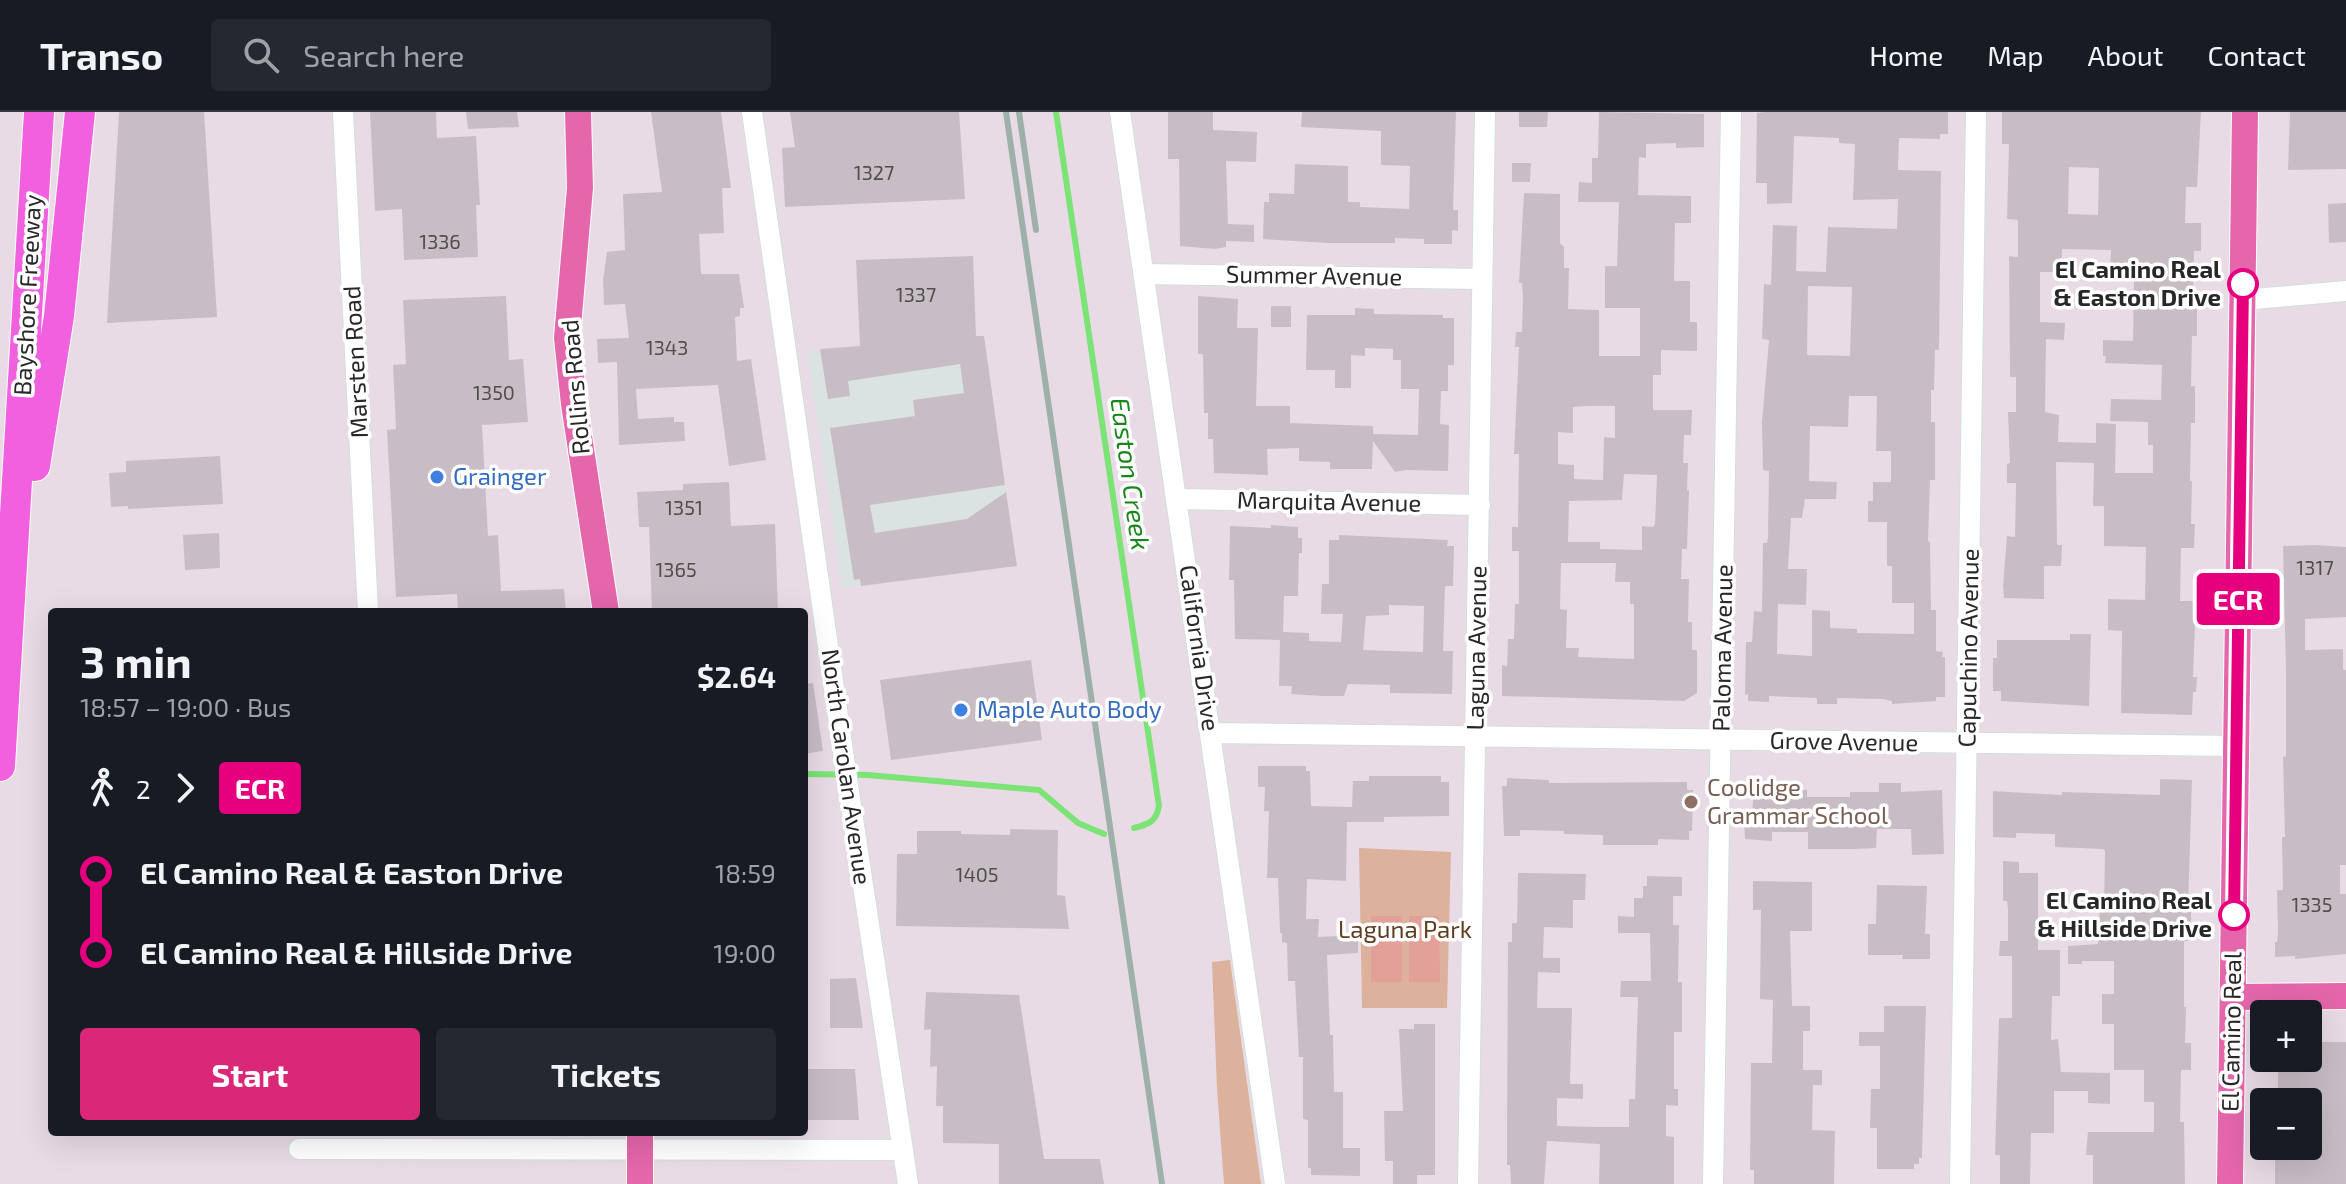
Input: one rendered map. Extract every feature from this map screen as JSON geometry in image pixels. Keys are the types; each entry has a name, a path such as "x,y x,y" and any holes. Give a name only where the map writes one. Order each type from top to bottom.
{"highway":[{"name":"Bayshore Freeway","path":"0,766 39,112"},
{"path":"8,634 59,316 80,112"}],"main road":[{"name":"Rollins Road","path":"578,112 580,188 567,338 605,608"},
{"name":"El Camino Real","path":"2230,1184 2245,112"},
{"path":"2233,997 2346,996"},
{"path":"640,1141 640,1184"}],"street":[{"name":"Marsten Road","path":"343,112 368,608"},
{"name":"North Carolan Avenue","path":"752,112 908,1184"},
{"name":"California Drive","path":"1120,112 1275,1184"},
{"name":"Laguna Avenue","path":"1468,1184 1485,112"},
{"name":"Paloma Avenue","path":"1713,1184 1731,112"},
{"name":"Capuchino Avenue","path":"1960,1184 1976,112"},
{"name":"Summer Avenue","path":"1145,274 1482,279"},
{"path":"2243,300 2346,291"},
{"name":"Marquita Avenue","path":"1178,499 1480,505"},
{"name":"Grove Avenue","path":"1211,733 2236,746"},
{"path":"299,1149 640,1141 903,1150"}],"shaded area":[{"path":"984,336 1017,566 842,588 807,351"},
{"path":"1371,916 1402,916 1402,982 1371,982"},
{"path":"1409,916 1439,916 1440,982 1409,982"}],"green space":[{"name":"Laguna Park","path":"1359,848 1451,852 1447,1008 1362,1008"},
{"path":"1230,960 1261,1184 1224,1184 1212,962"}],"building":[{"path":"119,112 204,112 217,317 107,323"},
{"path":"370,112 436,112 437,138 476,136 480,205 476,205 478,257 404,260 402,209 375,211"},
{"path":"466,112 517,112 519,127 468,129"},
{"path":"651,112 721,112 731,188 722,188 724,233 699,234 701,274 739,274 744,308 740,308 740,316 735,317 737,361 751,359 766,460 729,466 718,385 636,389 638,419 674,417 674,422 684,422 685,441 619,445 617,362 598,363 597,339 629,338 625,304 604,305 603,280 607,252 625,250 623,194 662,192"},
{"path":"790,112 959,112 965,199 785,207 782,148 795,147"},
{"path":"1168,112 1213,112 1213,130 1257,132 1256,162 1226,161 1228,224 1254,225 1254,242 1226,241 1226,247 1215,249 1180,246 1179,159 1168,159"},
{"path":"1302,112 1456,112 1453,210 1458,210 1458,231 1452,230 1452,244 1424,244 1424,239 1395,238 1395,243 1263,239 1264,202 1269,202 1269,193 1294,194 1295,164 1348,166 1348,202 1360,202 1360,207 1409,209 1410,166 1381,165 1381,131 1301,127"},
{"path":"1519,112 1548,112 1547,127 1519,127"},
{"path":"1599,112 1704,114 1704,147 1676,148 1676,143 1646,144 1646,158 1639,157 1638,195 1691,196 1691,223 1675,223 1674,281 1690,281 1690,322 1697,322 1697,351 1661,350 1661,375 1653,375 1653,410 1692,410 1691,435 1684,435 1683,463 1688,463 1689,490 1687,549 1682,549 1681,579 1689,579 1688,622 1692,622 1692,650 1697,650 1697,693 1684,701 1502,696 1502,665 1507,666 1508,639 1514,639 1515,604 1519,604 1519,551 1512,551 1512,527 1518,527 1519,454 1514,454 1519,347 1515,347 1516,332 1522,332 1523,296 1522,283 1519,283 1524,193 1560,194 1560,243 1564,247 1564,268 1569,268 1568,309 1599,310 1599,356 1640,356 1640,308 1605,308 1605,266 1617,266 1619,202 1578,202 1579,182 1592,183 1592,158 1598,158","holes":["1615,406 1615,438 1604,437 1603,480 1574,479 1574,465 1558,464 1558,432 1573,433 1573,407","1624,474 1657,475 1655,524 1653,527 1642,526 1642,550 1600,549 1600,542 1568,542 1569,501 1622,500","1561,563 1616,563 1615,582 1630,582 1630,604 1634,604 1634,659 1578,657 1579,648 1566,648 1567,610 1560,609"]},
{"path":"1948,112 1948,134 1940,134 1940,139 1899,138 1898,170 1941,171 1939,350 1935,350 1934,390 1931,390 1931,422 1935,422 1935,480 1930,480 1928,541 1931,610 1936,610 1936,651 1943,652 1942,657 1945,657 1945,697 1936,697 1936,701 1892,704 1892,701 1883,699 1837,698 1837,704 1817,704 1817,698 1769,696 1769,702 1748,701 1748,694 1745,695 1746,642 1752,642 1754,611 1762,612 1763,543 1767,543 1768,537 1769,471 1763,470 1762,422 1769,340 1762,339 1764,284 1771,285 1773,225 1797,226 1796,271 1826,272 1828,227 1897,229 1898,199 1853,200 1855,144 1839,143 1839,138 1794,136 1792,203 1767,204 1767,183 1756,183 1757,113","holes":["1808,286 1852,287 1850,356 1807,355","1849,396 1877,396 1876,451 1891,451 1891,482 1873,482 1873,501 1868,501 1868,522 1887,522 1887,566 1892,566 1892,603 1914,603 1914,634 1857,633 1857,629 1830,628 1830,611 1812,610 1812,656 1777,654 1778,604 1806,605 1807,569 1788,569 1791,518 1802,518 1805,499 1836,499 1837,482 1809,481 1810,426 1848,427"]},
{"path":"2002,112 2201,112 2197,187 2186,187 2185,223 2201,223 2201,251 2194,251 2193,307 2197,308 2197,336 2192,336 2191,386 2195,386 2195,423 2191,423 2190,481 2191,524 2195,524 2194,548 2181,548 2180,601 2196,601 2193,677 2197,677 2192,715 2121,713 2122,631 2108,630 2108,599 2145,600 2146,547 2104,546 2104,506 2093,506 2094,463 2056,462 2057,545 2062,545 2061,566 2044,566 2044,599 2004,598 2007,536 2015,537 2016,483 2007,483 2007,464 2010,463 2008,412 2016,412 2016,377 2010,377 2009,256 2018,257 2018,220 2007,219 2009,144 2002,144","holes":["2069,167 2099,168 2098,215 2068,214","2062,249 2111,250 2110,280 2134,280 2133,341 2103,340 2103,356 2106,356 2105,363 2162,365 2161,400 2111,399 2110,421 2148,422 2148,445 2153,445 2153,473 2115,473 2116,424 2096,423 2096,443 2058,442 2059,415 2045,412 2046,339 2064,340 2065,323 2040,322 2040,272 2058,272"]},
{"path":"2290,112 2346,112 2346,169 2288,170"},
{"path":"1512,163 1531,163 1530,182 1512,182"},
{"path":"2346,203 2346,242 2329,243 2328,204"},
{"path":"973,256 976,336 984,336 1005,485 870,505 875,533 967,519 1006,492 1017,566 861,586 860,579 854,580 830,428 915,416 913,400 964,393 960,364 848,381 850,396 828,399 820,349 860,346 856,260"},
{"path":"506,296 509,360 523,359 528,422 482,425 488,536 498,535 501,591 564,589 566,608 458,608 457,594 396,597 387,430 396,429 393,365 406,364 403,300"},
{"path":"1198,296 1238,299 1237,328 1258,328 1256,406 1290,406 1290,423 1373,426 1373,434 1418,435 1419,389 1401,389 1401,360 1393,360 1393,349 1365,348 1365,356 1351,355 1351,388 1335,388 1335,370 1306,370 1307,315 1355,315 1355,308 1374,309 1374,314 1443,315 1443,318 1454,318 1454,365 1448,365 1448,391 1441,391 1440,424 1449,425 1448,471 1395,472 1373,441 1372,469 1330,469 1330,462 1299,461 1299,448 1267,449 1268,475 1214,473 1213,439 1208,439 1208,413 1204,413 1203,354 1198,354"},
{"path":"1271,306 1291,306 1291,327 1271,327"},
{"path":"220,456 223,504 128,509 128,506 111,507 109,473 126,472 126,461"},
{"path":"729,482 731,526 775,524 778,608 652,608 649,527 639,527 637,492 683,490 683,484"},
{"path":"1271,525 1298,527 1298,538 1302,538 1298,596 1284,596 1283,632 1309,633 1309,641 1341,642 1343,614 1321,614 1322,584 1329,584 1329,540 1339,540 1339,535 1448,540 1447,546 1454,546 1453,586 1445,586 1443,651 1453,651 1452,694 1390,693 1390,685 1348,684 1344,696 1321,696 1291,694 1292,686 1279,686 1280,640 1235,639 1234,580 1229,580 1230,526 1271,528","holes":["1389,605 1424,606 1423,652 1363,650 1366,616 1389,615"]},
{"path":"219,533 220,568 185,570 183,535"},
{"path":"2283,546 2346,547 2346,617 2305,619 2305,650 2343,649 2343,670 2346,670 2346,865 2340,865 2340,894 2346,894 2346,954 2295,959 2295,956 2275,957 2277,890 2283,890 2282,837 2285,837"},
{"path":"2070,634 2091,634 2089,706 2001,701 2001,691 1993,691 1993,658 1997,658 1997,640 2070,640"},
{"name":"Maple Auto Body","path":"1031,660 1042,740 891,760 880,680"},
{"path":"813,683 823,751 808,753 808,684"},
{"path":"1258,766 1306,766 1306,771 1310,771 1311,806 1352,807 1353,781 1369,781 1369,776 1441,776 1441,782 1449,782 1449,816 1384,817 1384,822 1347,822 1346,881 1307,879 1306,919 1319,919 1318,937 1358,935 1358,953 1327,955 1334,1092 1343,1092 1343,1148 1360,1148 1360,1176 1311,1175 1311,1168 1308,1168 1308,1120 1303,1119 1303,1057 1299,1057 1295,981 1288,981 1287,943 1282,942 1280,933 1278,878 1267,878 1269,811 1264,811 1265,787 1258,787"},
{"path":"1507,778 1549,780 1549,783 1687,782 1687,790 1693,790 1692,831 1689,831 1689,840 1658,839 1658,845 1603,845 1603,835 1564,834 1564,831 1520,830 1520,836 1504,836 1502,786 1507,786"},
{"path":"2160,779 2192,780 2188,906 2191,906 2191,941 2184,941 2185,1043 2191,1043 2191,1070 2181,1070 2180,1122 2184,1122 2185,1184 2093,1184 2093,1155 2086,1155 2088,1132 2154,1132 2154,1102 2144,1102 2144,1070 2114,1070 2114,1024 2102,1024 2102,994 2114,994 2114,961 2068,964 2068,946 2098,944 2100,905 2104,905 2105,851 2055,847 2055,834 2016,833 2016,838 1993,837 1993,791 2160,795"},
{"path":"1879,783 1901,783 1901,792 1942,790 1944,854 1912,855 1911,829 1877,829 1876,848 1808,849 1808,832 1772,832 1772,841 1745,839 1744,823 1751,823 1754,791 1807,790 1807,797 1850,797 1850,792 1879,792"},
{"path":"1010,829 1058,830 1057,895 1065,896 1069,929 896,926 897,854 917,854 917,831 1010,835"},
{"path":"2003,861 2019,862 2019,873 2038,873 2038,950 2060,950 2060,996 2052,996 2051,1040 2058,1039 2061,1072 2110,1073 2110,1104 2088,1103 2088,1091 2054,1091 2054,1133 2031,1133 2030,1184 2000,1184 2000,1155 1995,1155 1999,1018 2012,1018 2012,956 1999,956 2000,941 2008,941 2008,908 2007,901 2003,901"},
{"path":"1518,873 1586,874 1585,900 1573,900 1573,928 1544,927 1543,958 1560,958 1560,973 1538,972 1537,1008 1572,1008 1570,1084 1583,1084 1583,1099 1557,1098 1557,1126 1597,1127 1629,1127 1629,1099 1635,1099 1638,997 1620,997 1621,981 1651,981 1650,933 1618,933 1618,916 1634,917 1634,898 1643,898 1647,876 1682,877 1682,896 1673,896 1673,925 1679,925 1678,982 1682,982 1682,1032 1674,1032 1674,1089 1678,1089 1678,1106 1666,1105 1666,1136 1674,1137 1674,1184 1599,1184 1600,1144 1547,1141 1544,1184 1511,1184 1510,1165 1507,1165 1508,942 1512,942 1512,923 1517,923"},
{"path":"1753,881 1812,882 1812,931 1790,931 1792,1006 1810,1006 1810,1031 1803,1031 1803,1070 1822,1070 1822,1085 1813,1085 1812,1130 1835,1131 1834,1184 1754,1184 1754,1170 1750,1170 1751,1063 1772,1063 1773,1000 1760,999 1761,910 1753,910"},
{"path":"1877,885 1927,886 1925,934 1930,934 1930,959 1868,955 1868,924 1876,924"},
{"path":"856,978 863,1028 830,1028 830,979"},
{"path":"926,992 1019,995 1044,1159 1100,1159 1104,1184 999,1184 999,1144 943,1143 943,1106 936,1106 937,1066 930,1067 931,1029 924,1030"},
{"path":"1884,1006 1926,1006 1922,1158 1919,1158 1919,1164 1914,1164 1914,1169 1877,1169 1877,1128 1870,1128 1871,1089 1880,1089 1880,1046 1859,1046 1859,1032 1884,1032"},
{"path":"1414,1024 1435,1024 1435,1175 1417,1175 1417,1184 1393,1184 1393,1161 1385,1161 1384,1111 1403,1111 1399,1029 1414,1029"},
{"path":"2322,1042 2346,1042 2346,1184 2275,1184 2275,1160 2322,1160 2322,1088 2278,1088 2278,1072 2322,1072"},
{"path":"808,1069 855,1069 859,1120 808,1120"}],"waterway":[{"name":"Easton Creek","path":"1056,112 1159,806 1151,822 1134,828"},
{"name":"Easton Creek","path":"808,774 868,775 1039,790 1078,823 1104,834"}],"railway":[{"path":"1006,112 1162,1184"},
{"path":"1019,112 1036,230"}],"bus line":[{"name":"ECR","path":"2234,915 2243,284"}],"place":[{"name":"El Camino Real & Easton Drive","path":"2243,284"},
{"name":"Grainger","path":"437,477"},
{"name":"Maple Auto Body","path":"961,710"},
{"name":"Coolidge Grammar School","path":"1691,802"},
{"name":"El Camino Real & Hillside Drive","path":"2234,915"}]}
